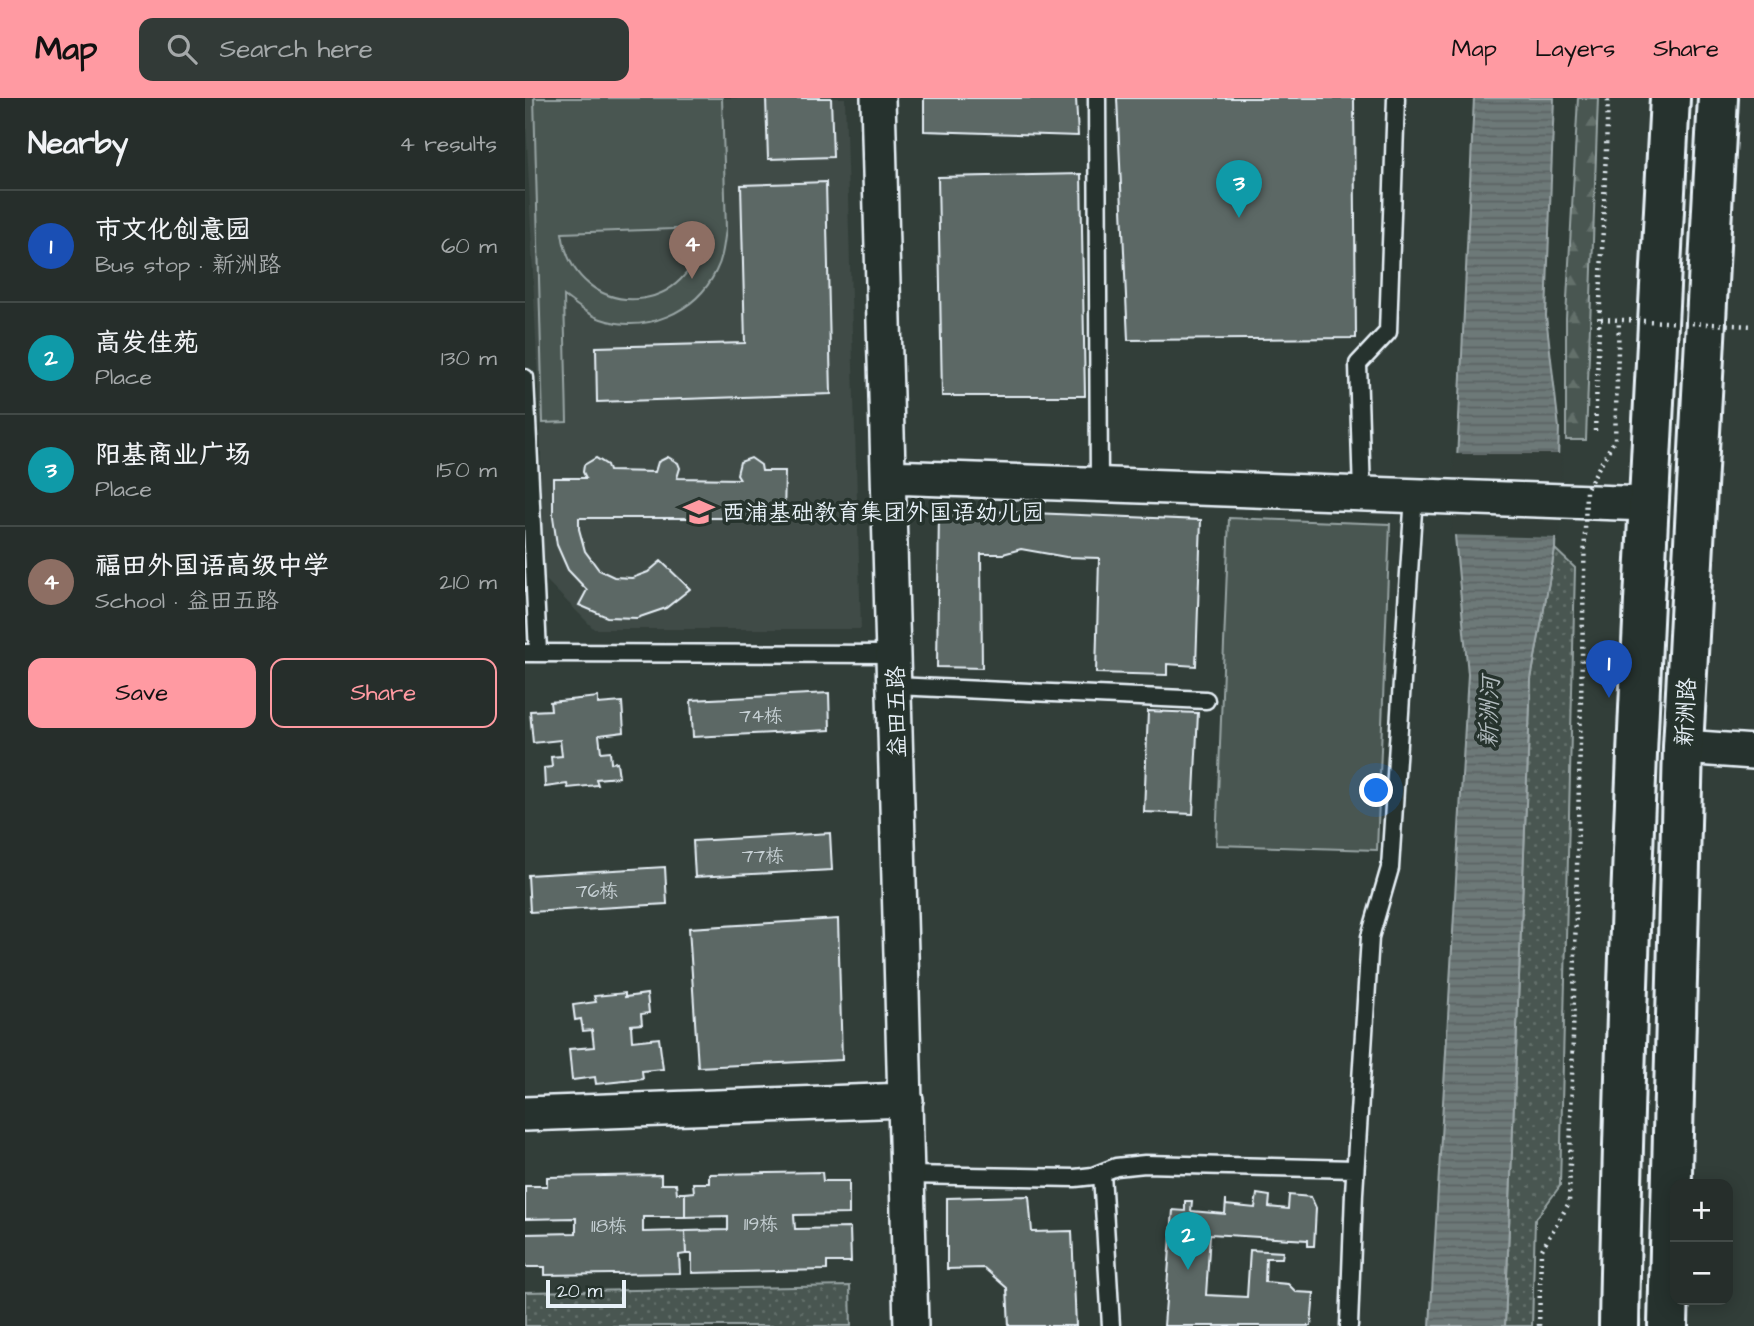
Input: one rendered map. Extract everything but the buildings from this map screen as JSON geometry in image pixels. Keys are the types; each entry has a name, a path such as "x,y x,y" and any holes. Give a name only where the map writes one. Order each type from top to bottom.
{"main road":[{"name":"新洲路","path":"1619,1326 1621,1168 1648,504 1670,98"},
{"name":"新洲路","path":"1668,1326 1683,747 1718,98"}],"street":[{"name":"益田五路","path":"878,98 911,1326"},
{"path":"889,477 1648,504"},
{"path":"1683,747 1754,752"},
{"path":"525,1114 906,1100"}],"lane":[{"path":"1097,98 1099,484"},
{"path":"1362,494 1358,364 1388,332 1396,98"},
{"path":"525,378 532,653 895,670 1206,700"},
{"path":"1349,1326 1355,1169 1370,937 1390,868 1429,495"},
{"path":"908,1175 1075,1178 1102,1173 1115,1167 1145,1164 1355,1169"},
{"path":"1102,1173 1111,1326"}],"path":[{"path":"1595,431 1608,98"},
{"path":"1601,319 1754,326"},
{"path":"1539,1326 1541,1251 1569,1203 1586,489 1615,439 1619,320"}],"shaded area":[{"path":"525,98 845,98 861,629 594,629 540,574 541,451"}],"green space":[{"path":"534,98 722,98 726,229 722,256 716,271 707,286 682,309 651,321 634,324 601,319 564,296 567,422 543,423","holes":["701,228 695,258 681,280 660,293 636,299 611,296 589,284 572,263 562,233"]},
{"path":"1578,98 1598,98 1586,440 1566,440 1566,318"},
{"path":"1229,518 1390,524 1377,850 1216,845"},
{"path":"1555,549 1575,568 1560,1186 1535,1220 1532,1326 1505,1326 1531,679"},
{"path":"850,1286 851,1326 525,1326 525,1292"}],"water":[{"name":"新洲河","path":"1474,98 1554,98 1546,316 1559,428 1555,549 1531,679 1505,1326 1430,1326 1468,674 1454,525"}],"pier":[{"path":"1454,454 1562,454 1559,538 1451,535"}],"place":[{"name":"阳基商业广场","path":"1239,218"},
{"name":"福田外国语高级中学","path":"692,279"},
{"name":"西浦基础教育集团外国语幼儿园","path":"699,512"},
{"name":"市文化创意园","path":"1609,698"},
{"name":"高发佳苑","path":"1188,1270"}]}
